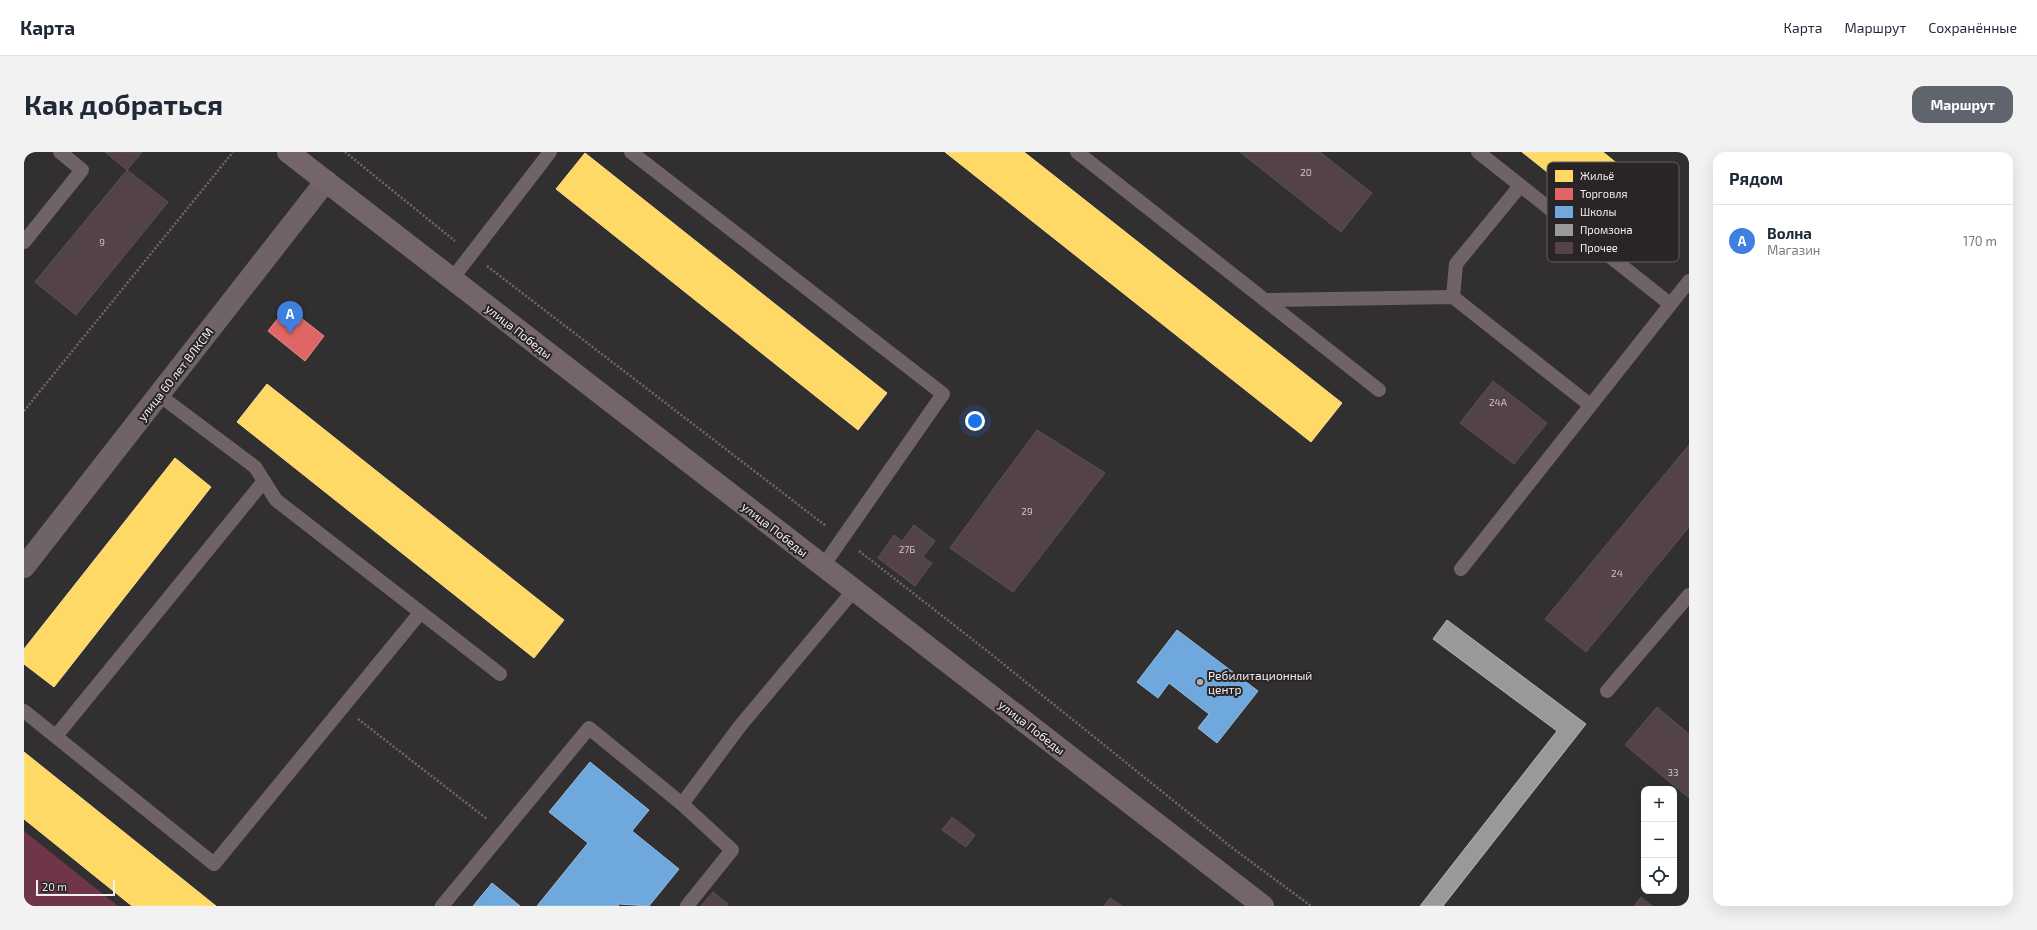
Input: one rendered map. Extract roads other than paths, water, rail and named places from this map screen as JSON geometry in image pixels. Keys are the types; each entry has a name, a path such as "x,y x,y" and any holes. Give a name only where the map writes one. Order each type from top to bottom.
{"street":[{"name":"улица Победы","path":"297,155 326,181 452,279 1263,906"},
{"name":"улица 60 лет ВЛКСМ","path":"24,567 326,181"}],"lane":[{"path":"24,242 82,170 60,152"},
{"path":"452,279 550,152"},
{"path":"631,152 943,394 823,566"},
{"path":"1077,152 1379,390"},
{"path":"1478,152 1547,207"},
{"path":"1453,297 1456,264 1520,186"},
{"path":"1617,262 1670,304"},
{"path":"1461,569 1689,282"},
{"path":"1265,300 1453,297 1590,405"},
{"path":"159,394 255,467 276,500 500,674"},
{"path":"56,736 264,481"},
{"path":"682,804 740,726 854,590"},
{"path":"1607,691 1689,595"},
{"path":"24,710 214,864 420,612"},
{"path":"442,906 589,728 682,804 732,850 687,906"}],"place":[{"name":"Волна","path":"290,334"},
{"name":"Ребилитационный центр","path":"1200,682"}]}
